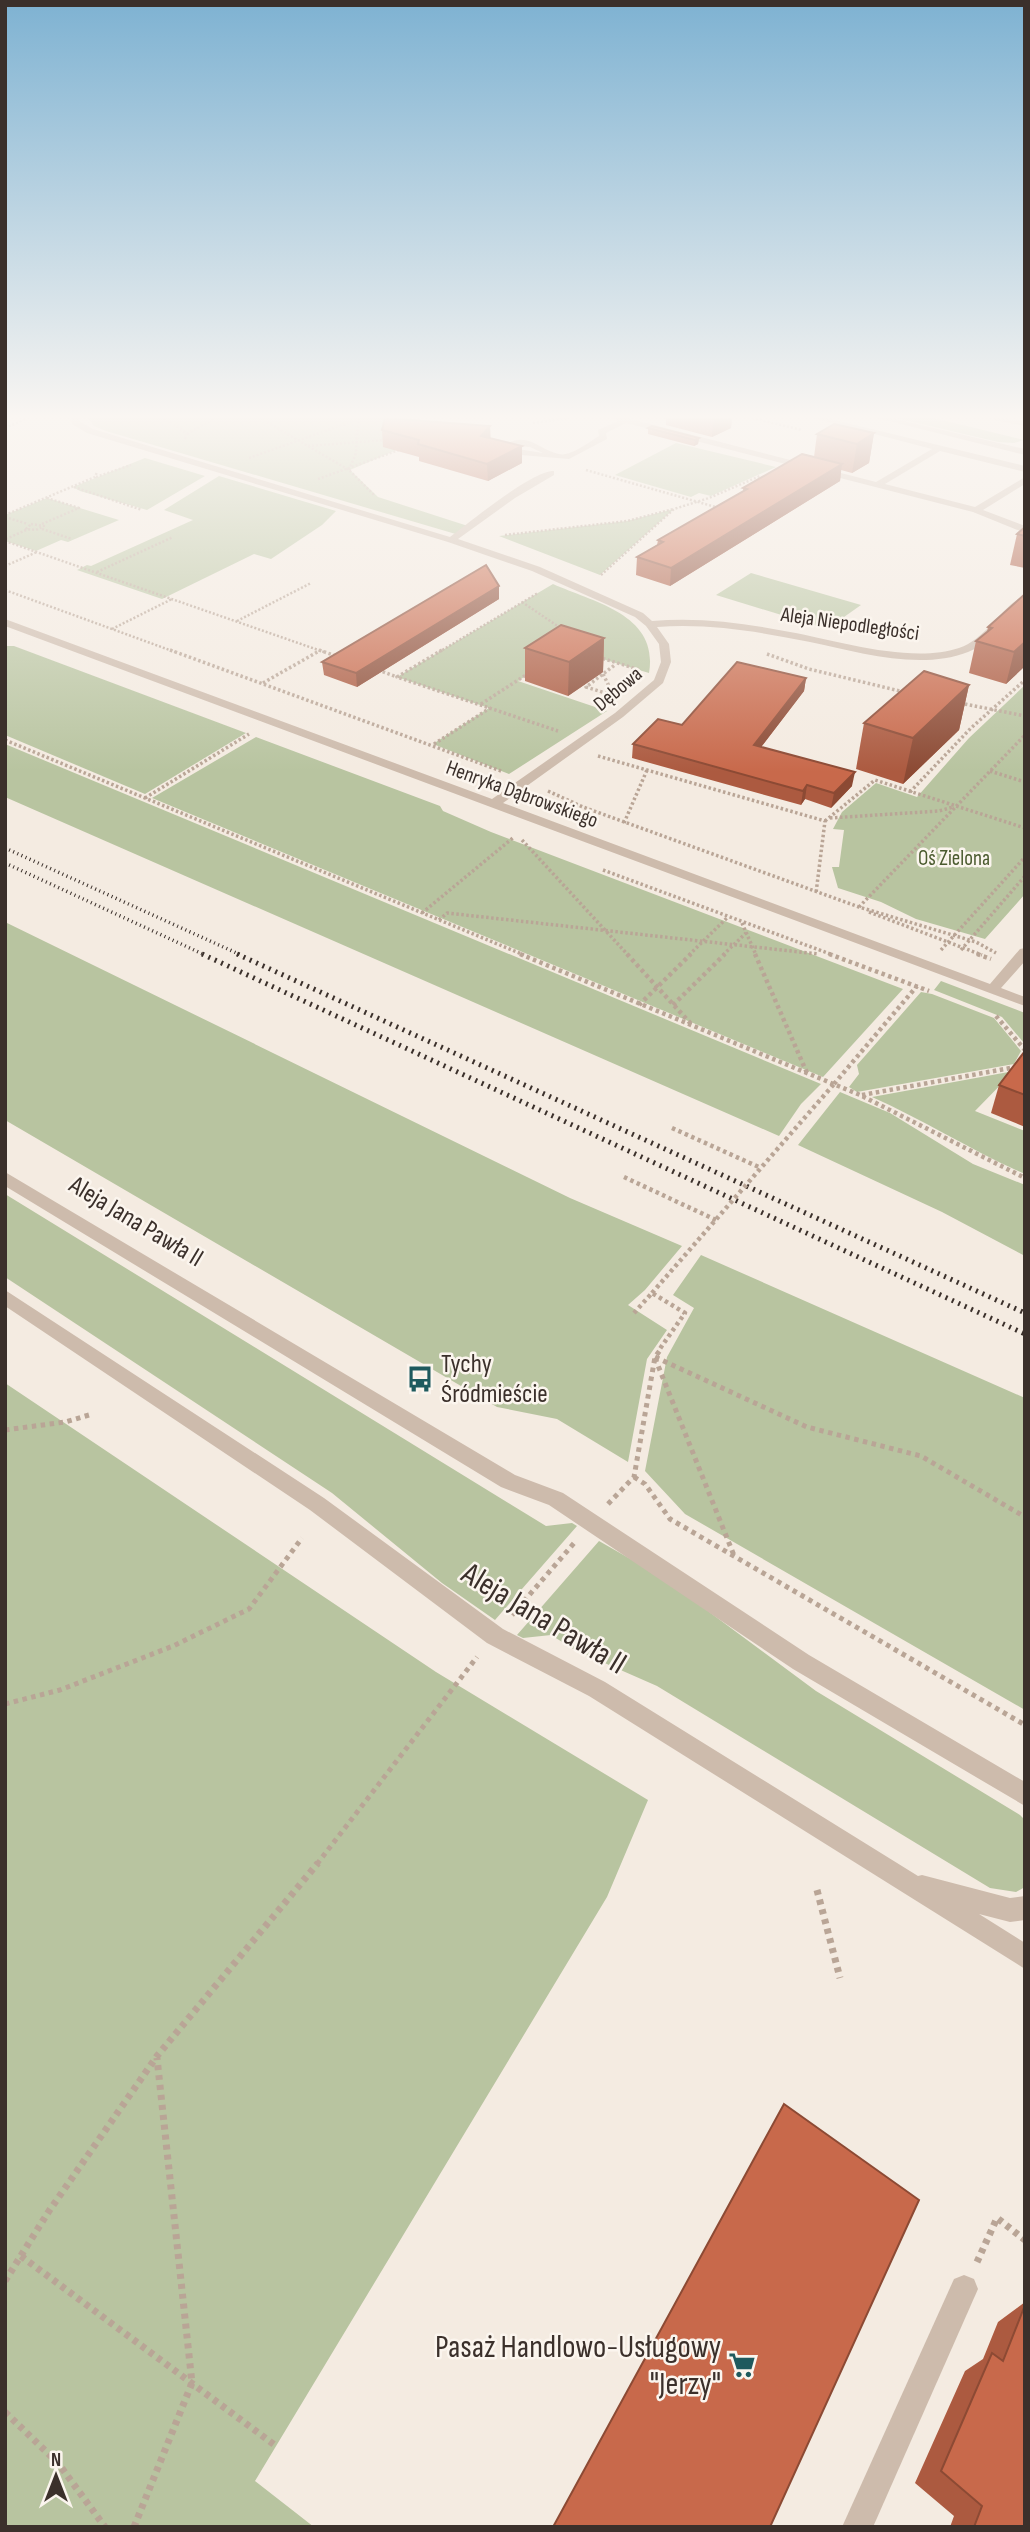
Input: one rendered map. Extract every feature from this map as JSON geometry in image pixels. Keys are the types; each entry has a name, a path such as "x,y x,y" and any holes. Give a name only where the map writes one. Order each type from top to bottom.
{"street":[{"path":"438,536 536,569 639,615 650,624"},
{"path":"451,540 457,536"},
{"name":"Aleja Niepodległości","path":"650,624 673,621 708,623 889,653 931,654 962,650 979,641 1025,598"},
{"name":"Henryka Dąbrowskiego","path":"5,622 1025,1002"},
{"name":"Dębowa","path":"495,804 619,715 659,681 666,662 664,644 650,624"},
{"path":"992,990 1006,961 1025,952"},
{"name":"Aleja Jana Pawła II","path":"5,1178 508,1481 556,1499 646,1555 802,1662 1022,1794"},
{"name":"Aleja Jana Pawła II","path":"5,1297 317,1504 495,1636 597,1689 1025,1957"},
{"path":"905,1882 1010,1910 1025,1908"},
{"path":"858,2527 964,2289"}],"path":[{"path":"63,536 72,539"},
{"path":"600,575 644,536"},
{"path":"97,573 173,537"},
{"path":"5,540 338,657"},
{"path":"5,566 37,552"},
{"path":"236,621 311,583"},
{"path":"5,590 433,744 624,822 816,893 970,940 1006,961"},
{"path":"397,677 543,590"},
{"path":"112,629 173,599"},
{"path":"522,602 564,630"},
{"path":"263,683 320,650"},
{"path":"591,656 649,673"},
{"path":"603,674 614,696 586,687 616,663"},
{"path":"480,705 539,667"},
{"path":"373,669 561,732"},
{"path":"910,792 971,728 1025,680"},
{"path":"145,798 312,701"},
{"path":"433,744 490,708"},
{"path":"859,907 1025,735"},
{"path":"5,740 860,1095 976,1157 1025,1178"},
{"path":"590,754 827,820 939,811 956,806"},
{"path":"624,822 647,770"},
{"path":"990,771 1025,782"},
{"path":"816,893 827,820 874,780 1025,828"},
{"path":"422,913 514,837"},
{"path":"522,840 694,1028"},
{"path":"933,959 1025,858"},
{"path":"962,949 1025,876"},
{"path":"859,907 894,924 962,949 1006,961"},
{"path":"439,920 447,913 826,955"},
{"path":"639,1005 728,918"},
{"path":"742,923 808,1073"},
{"path":"673,1005 746,933"},
{"path":"634,1313 916,988 936,993"},
{"path":"986,1012 998,1017 1025,1050"},
{"path":"860,1095 1018,1067"},
{"path":"672,1128 761,1168"},
{"path":"624,1177 716,1220"},
{"path":"5,2281 49,2211 157,2056 300,1886 495,1636 592,1521 634,1477 655,1357 685,1312 652,1293"},
{"path":"655,1357 807,1427 921,1457 1025,1517"},
{"path":"655,1357 735,1558"},
{"path":"5,1430 65,1422 89,1415"},
{"path":"634,1477 645,1484 670,1519 1025,1725"},
{"path":"5,1704 60,1690 173,1646 249,1609 302,1538"},
{"path":"817,1889 840,1978"},
{"path":"134,2527 192,2383 157,2056"},
{"path":"964,2289 997,2218 1025,2239"},
{"path":"21,2256 276,2446"},
{"path":"5,2412 58,2463 105,2527"}],"green space":[{"path":"5,536 82,536 68,542 61,540 36,551 5,541"},
{"path":"157,536 305,536 271,559 254,554 162,599 77,570"},
{"path":"499,536 644,536 600,575"},
{"path":"751,573 861,605 827,629 716,595"},
{"path":"553,584 605,605 634,624 644,637 650,653 649,673 579,652 561,653 518,681 607,711 509,774 433,744 489,708 397,677"},
{"path":"5,646 14,646 246,733 145,794 5,735"},
{"name":"Oś Zielona","path":"1025,685 1025,894 985,939 916,919 881,902 838,888 832,867 839,867 844,830 833,829 842,812 876,783 917,797 969,738"},
{"path":"256,737 440,806 443,811 491,832 903,989 823,1077 152,798"},
{"path":"5,744 821,1084 801,1104 779,1136 5,797"},
{"path":"5,922 570,1198 682,1246 645,1290 628,1305 667,1330 647,1359 628,1462 557,1419 497,1407 5,1120"},
{"path":"941,981 1025,1013 1024,1043 1002,1017 934,990"},
{"path":"921,992 994,1018 1021,1051 1014,1064 857,1092 849,1087 859,1074 857,1065"},
{"path":"1014,1071 975,1111 1025,1131 1025,1174 872,1097"},
{"path":"840,1092 890,1113 973,1164 1025,1185 1025,1256 942,1212 798,1145"},
{"path":"5,1194 546,1526 572,1523 577,1526 495,1620 442,1583 332,1493 5,1277"},
{"path":"701,1255 1025,1398 1025,1710 685,1514 645,1471 667,1357 694,1308 673,1295"},
{"path":"5,1383 436,1672 648,1800 607,1897 255,2481 314,2527 5,2527"},
{"path":"599,1541 662,1577 816,1691 1020,1815 1025,1820 1025,1887 1016,1892 990,1888 657,1686 575,1650 551,1635 523,1638 517,1635"}],"building":[{"path":"665,536 723,536 671,568 637,557 663,542 658,540"},
{"path":"486,565 499,586 356,673 322,662"},
{"path":"1025,594 1025,642 1014,652 976,641 992,628 988,627"},
{"path":"561,625 604,638 569,662 525,648"},
{"path":"737,662 806,678 754,745 855,772 834,793 807,785 803,791 633,744 658,719 682,725"},
{"path":"924,671 969,685 913,738 864,723"},
{"path":"1025,1051 1025,1095 999,1085"},
{"name":"Pasaż Handlowo-Usługowy \"Jerzy\"","path":"784,2104 919,2200 770,2527 553,2527"},
{"path":"1025,2305 1025,2527 974,2527 982,2506 941,2471 992,2353 1003,2361"}],"railway":[{"path":"5,848 241,955"},
{"path":"5,863 205,955"},
{"path":"202,954 1025,1334"},
{"path":"237,954 1025,1313"}],"place":[{"name":"Tychy Śródmieście","path":"420,1379"},
{"name":"Pasaż Handlowo-Usługowy \"Jerzy\"","path":"742,2365"}]}
